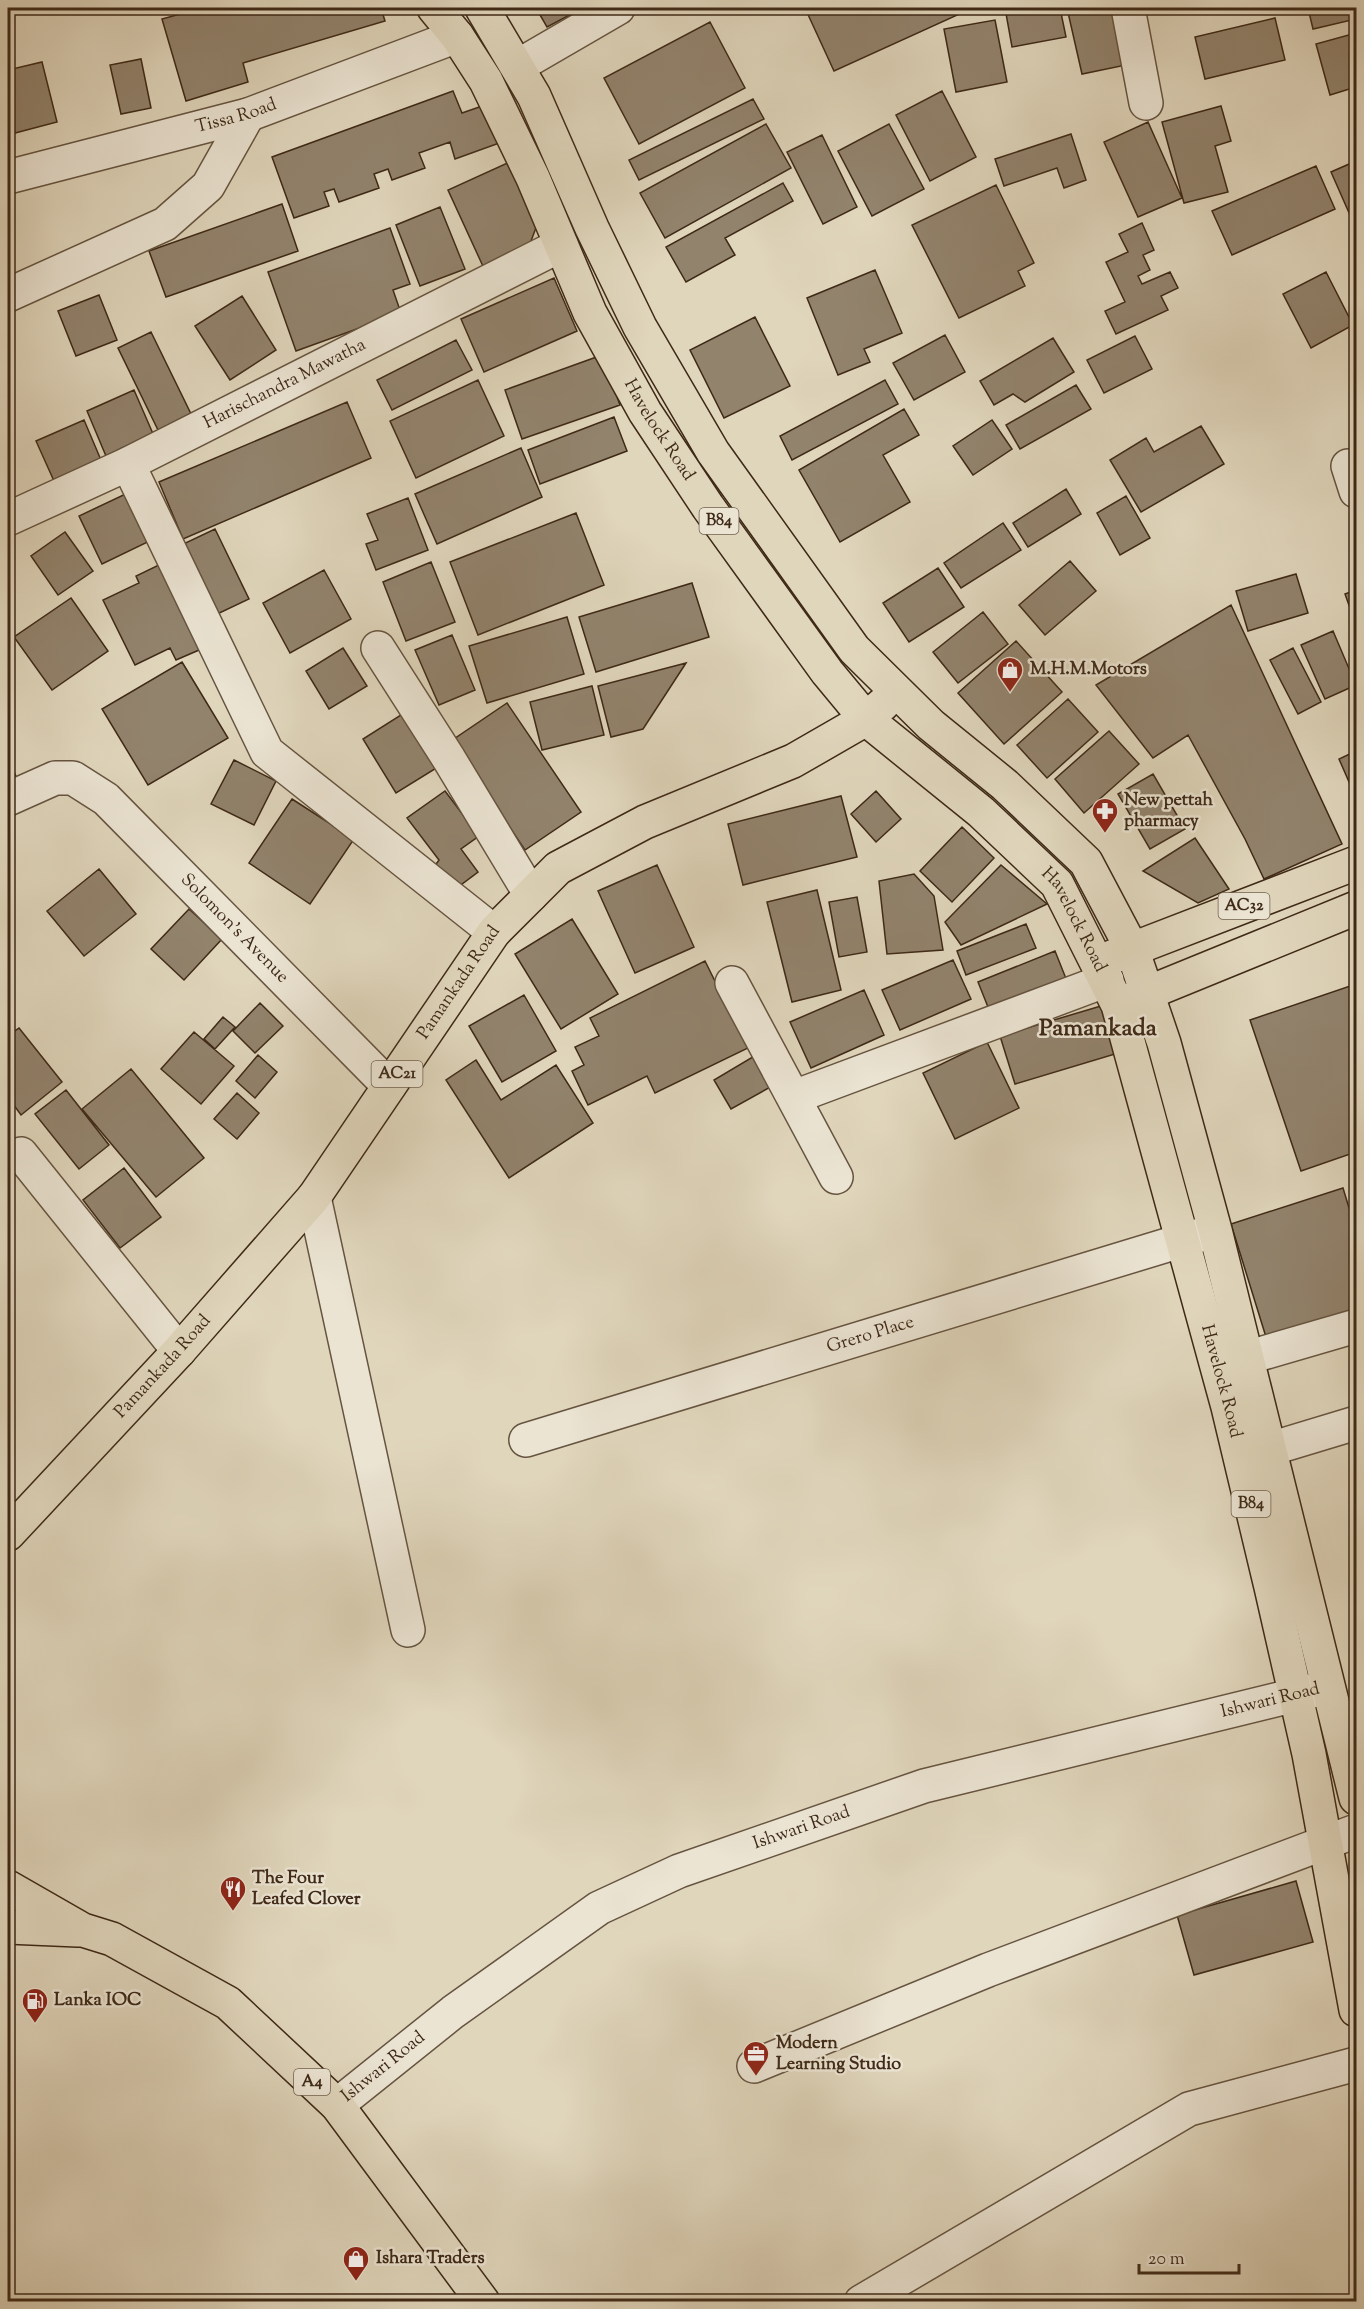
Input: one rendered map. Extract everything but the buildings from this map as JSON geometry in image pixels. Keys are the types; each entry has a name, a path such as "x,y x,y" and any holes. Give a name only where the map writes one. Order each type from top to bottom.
{"main road":[{"name":"Havelock Road","path":"434,8 457,36 486,81 533,178 590,313 645,412 708,507 827,672 866,718 981,812 1057,884 1108,983 1230,1414 1309,1754 1352,1962 1356,2010"},
{"name":"Havelock Road","path":"482,8 534,96 592,228 640,327 713,452 854,649 931,725 1005,785 1086,862 1132,949 1164,1043 1215,1230 1356,1798"},
{"name":"Pamankada Road","path":"8,1534 179,1351 314,1197 494,932 558,868 645,822 793,761 866,718 896,692"},
{"name":"AC32","path":"1132,949 1356,863"},
{"name":"AC32","path":"1149,994 1356,908"},
{"path":"1132,949 1108,983 1149,994"},
{"name":"A4","path":"8,1887 82,1930 112,1939 228,2003 337,2105 483,2301"},
{"name":"A4","path":"8,1928 82,1930"}],"street":[{"path":"518,66 618,8"},
{"path":"1128,8 1146,102"},
{"name":"Tissa Road","path":"8,177 248,115 457,36"},
{"path":"8,296 165,224 208,186 248,115"},
{"name":"Harischandra Mawatha","path":"8,519 128,464 561,245"},
{"path":"128,464 267,752 494,932"},
{"path":"378,648 449,759 531,895"},
{"name":"Solomon's Avenue","path":"8,799 56,778 73,778 106,799 389,1086"},
{"path":"732,983 836,1177"},
{"path":"794,1097 1108,983"},
{"path":"21,1154 179,1351"},
{"path":"314,1197 408,1630"},
{"name":"Grero Place","path":"526,1440 1215,1230"},
{"path":"1246,1358 1356,1326"},
{"path":"1270,1449 1356,1423"},
{"name":"Ishwari Road","path":"337,2105 453,2012 598,1908 679,1871 924,1786 1328,1688"},
{"path":"754,2066 988,1970 1356,1831"},
{"path":"861,2301 1189,2109 1356,2064"}],"place":[{"name":"M.H.M.Motors","path":"1010,693"},
{"name":"New pettah pharmacy","path":"1105,834"},
{"name":"The Four Leafed Clover","path":"233,1912"},
{"name":"Lanka IOC","path":"35,2024"},
{"name":"Modern Learning Studio","path":"756,2077"},
{"name":"Ishara Traders","path":"356,2282"}],"district":[{"name":"Pamankada","path":"1098,1029"}]}
